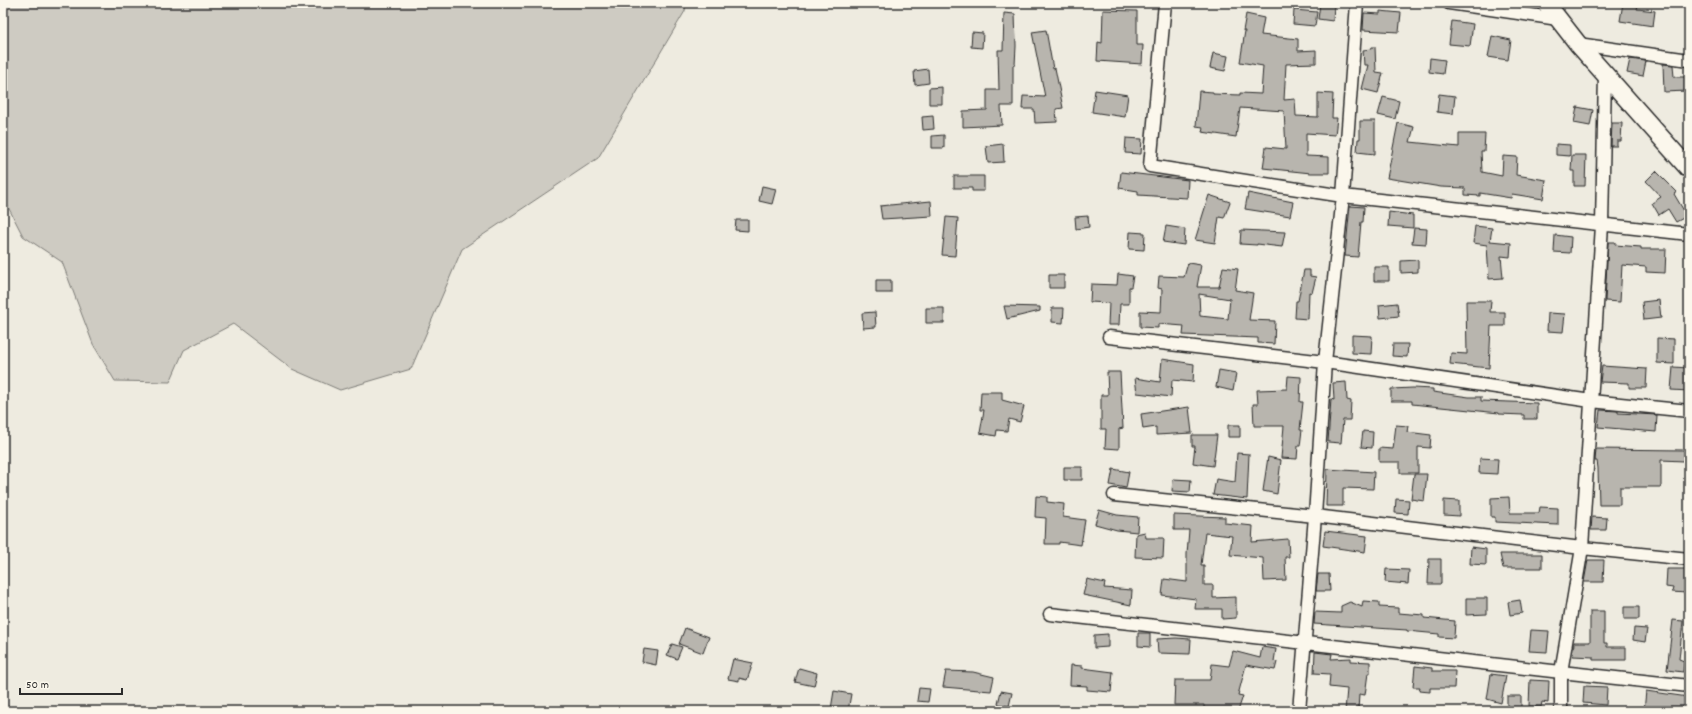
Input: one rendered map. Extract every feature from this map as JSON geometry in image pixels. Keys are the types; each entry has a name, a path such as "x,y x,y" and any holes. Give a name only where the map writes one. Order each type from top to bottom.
{"main road":[{"path":"1546,3 1578,44 1689,168"}],"street":[{"path":"1165,3 1150,166 1343,196 1689,234"},
{"path":"1299,711 1315,516 1325,362 1343,196 1357,3"},
{"path":"1449,3 1558,19"},
{"path":"1578,44 1689,60"},
{"path":"1561,711 1561,672 1582,548 1602,225 1605,74"},
{"path":"1109,337 1325,362 1592,400 1689,412"},
{"path":"1114,495 1315,516 1582,548 1689,559"},
{"path":"1050,614 1304,644 1689,686"}],"shaded area":[{"path":"3,3 686,3 685,11 598,158 462,249 411,369 340,390 292,369 233,324 184,350 170,382 115,381 93,344 62,262 23,236 3,197"}],"building":[{"path":"1623,3 1638,6 1637,9 1655,11 1653,26 1620,21"},
{"path":"1320,4 1334,5 1333,21 1318,19"},
{"path":"1103,10 1137,11 1137,45 1143,45 1142,64 1097,61 1098,42 1102,43"},
{"path":"1294,10 1317,12 1315,26 1293,24"},
{"path":"1380,11 1401,13 1399,32 1363,30 1364,13 1380,14"},
{"path":"1004,13 1015,14 1016,46 1015,65 1013,65 1013,106 1001,106 1002,125 963,127 963,111 987,110 987,90 999,90 998,50 1003,50"},
{"path":"1246,14 1264,18 1261,35 1298,39 1298,51 1316,50 1316,63 1286,64 1284,100 1295,99 1296,116 1318,117 1318,93 1333,94 1332,118 1337,118 1335,135 1306,133 1306,156 1329,157 1329,173 1311,173 1263,168 1266,147 1286,149 1284,111 1240,108 1236,137 1202,132 1203,127 1196,126 1199,91 1213,92 1213,94 1261,94 1263,66 1240,62"},
{"path":"1452,21 1473,24 1470,46 1449,44"},
{"path":"1046,30 1053,69 1055,68 1063,108 1056,109 1057,122 1035,123 1034,109 1022,109 1023,96 1045,97 1032,32"},
{"path":"972,32 983,33 982,48 971,47"},
{"path":"1492,36 1511,40 1508,60 1488,57"},
{"path":"1372,47 1375,47 1376,72 1383,73 1378,93 1362,89 1368,65 1364,65 1363,50 1371,49"},
{"path":"1213,53 1228,56 1225,71 1210,68"},
{"path":"1430,58 1445,60 1443,74 1429,72"},
{"path":"1630,59 1646,61 1643,76 1627,73"},
{"path":"1663,64 1673,65 1674,77 1687,77 1687,91 1664,92"},
{"path":"928,69 929,83 915,85 914,71"},
{"path":"942,87 942,104 929,104 929,88"},
{"path":"1095,90 1128,95 1125,117 1092,112"},
{"path":"1439,94 1455,96 1453,114 1437,112"},
{"path":"1383,97 1399,101 1395,119 1378,115"},
{"path":"1577,107 1593,110 1590,126 1574,123"},
{"path":"933,116 934,129 923,130 922,117"},
{"path":"1360,121 1375,121 1375,154 1357,152 1358,139 1360,139"},
{"path":"1398,123 1414,127 1410,142 1459,147 1459,134 1485,134 1484,151 1481,151 1482,172 1502,176 1503,156 1517,157 1516,175 1546,180 1543,199 1512,194 1511,198 1480,193 1480,196 1465,195 1465,188 1441,187 1387,178"},
{"path":"1612,123 1622,123 1621,141 1617,141 1617,146 1611,146"},
{"path":"944,135 944,148 932,148 932,136"},
{"path":"1126,138 1142,139 1141,154 1125,153"},
{"path":"1003,144 1004,162 988,163 986,146"},
{"path":"1556,144 1570,145 1570,156 1556,155"},
{"path":"1572,155 1586,155 1585,186 1574,186 1574,171 1571,171"},
{"path":"1656,171 1677,192 1674,194 1687,216 1676,222 1668,209 1659,215 1652,203 1661,197 1646,181"},
{"path":"1121,172 1188,180 1187,198 1138,195 1138,191 1119,188"},
{"path":"954,176 984,176 984,191 972,191 972,188 954,188"},
{"path":"762,186 776,189 772,204 759,201"},
{"path":"1248,193 1293,202 1290,216 1245,209"},
{"path":"1209,195 1230,202 1224,218 1219,217 1215,243 1195,240"},
{"path":"931,201 932,216 882,219 880,206"},
{"path":"1350,206 1364,207 1358,257 1345,256"},
{"path":"1389,212 1413,215 1413,228 1388,226"},
{"path":"1088,216 1089,227 1076,229 1075,217"},
{"path":"946,217 958,218 955,256 942,255"},
{"path":"736,220 748,220 748,231 735,230"},
{"path":"1166,226 1185,229 1184,245 1163,242"},
{"path":"1475,226 1492,228 1490,241 1511,243 1510,257 1501,256 1503,278 1489,279 1487,245 1473,243"},
{"path":"1414,228 1427,229 1426,244 1412,243"},
{"path":"1241,230 1285,232 1282,247 1257,244 1240,244"},
{"path":"1130,232 1145,233 1144,250 1129,249"},
{"path":"1555,235 1571,237 1570,253 1554,252"},
{"path":"1608,242 1615,242 1615,245 1641,247 1641,249 1666,249 1665,273 1646,272 1646,267 1622,265 1620,302 1605,301"},
{"path":"1418,260 1418,272 1401,273 1401,261"},
{"path":"1188,263 1201,265 1197,287 1219,287 1223,267 1238,269 1235,290 1253,293 1249,320 1275,321 1274,344 1258,343 1258,338 1183,335 1184,326 1158,324 1158,328 1140,327 1140,311 1161,312 1162,289 1158,288 1159,276 1184,277","holes":["1199,294 1230,299 1228,319 1200,316"]},
{"path":"1374,267 1389,267 1389,281 1374,281"},
{"path":"1304,270 1310,270 1310,276 1316,277 1312,293 1309,292 1308,319 1295,318 1296,301 1298,301"},
{"path":"1118,274 1133,276 1131,287 1129,287 1129,304 1120,304 1119,325 1108,325 1109,303 1090,302 1091,284 1117,285"},
{"path":"1049,275 1064,275 1064,288 1049,288"},
{"path":"876,280 891,280 891,293 876,293"},
{"path":"1659,300 1661,318 1644,320 1642,302"},
{"path":"1466,301 1491,301 1490,312 1505,312 1505,326 1491,326 1489,368 1450,364 1451,353 1467,354"},
{"path":"1397,303 1399,316 1380,318 1379,305"},
{"path":"1004,306 1040,307 1040,311 1007,319"},
{"path":"926,308 944,308 944,323 926,323"},
{"path":"1052,308 1064,308 1063,323 1052,322"},
{"path":"875,312 876,327 863,328 862,313"},
{"path":"1548,313 1565,314 1563,332 1547,331"},
{"path":"1352,335 1372,336 1371,354 1352,353"},
{"path":"1657,338 1674,339 1674,364 1657,363"},
{"path":"1393,344 1408,344 1407,357 1392,356"},
{"path":"1162,359 1194,364 1193,382 1172,380 1171,397 1137,393 1135,378 1160,382"},
{"path":"1602,366 1647,369 1646,388 1629,388 1629,383 1600,382"},
{"path":"1673,367 1689,368 1689,391 1671,390"},
{"path":"1219,370 1236,373 1233,391 1216,387"},
{"path":"1107,372 1120,372 1123,428 1119,429 1119,449 1105,448 1106,429 1101,429 1101,395 1108,395"},
{"path":"1288,376 1301,377 1300,402 1303,402 1300,430 1302,430 1300,446 1298,446 1297,459 1281,458 1284,426 1254,426 1253,404 1258,404 1257,390 1287,389"},
{"path":"1346,382 1347,400 1351,401 1350,420 1343,420 1341,443 1328,442 1331,399 1334,400 1333,383"},
{"path":"1391,389 1433,389 1433,392 1469,397 1481,397 1481,401 1537,403 1537,419 1524,419 1524,415 1499,414 1412,404 1412,401 1391,401"},
{"path":"981,392 1002,392 1002,400 1024,406 1020,422 1009,419 1007,431 997,430 996,436 980,433 984,410 980,410"},
{"path":"1189,407 1192,433 1156,435 1156,427 1143,429 1141,414"},
{"path":"1600,410 1618,411 1618,413 1657,415 1656,432 1598,427"},
{"path":"1228,425 1240,425 1240,437 1228,437"},
{"path":"1396,425 1408,426 1407,432 1431,435 1430,448 1418,447 1418,473 1400,473 1400,462 1379,462 1379,448 1393,449"},
{"path":"1363,431 1373,432 1372,448 1361,447"},
{"path":"1192,435 1217,435 1213,466 1193,463 1195,446 1192,446"},
{"path":"1596,449 1685,450 1684,461 1661,460 1661,487 1620,487 1620,505 1599,505 1598,468 1597,461 1595,461"},
{"path":"1237,453 1249,454 1247,499 1213,495 1216,479 1235,482"},
{"path":"1268,457 1281,460 1277,494 1263,491"},
{"path":"1480,458 1498,459 1497,474 1479,473"},
{"path":"1064,467 1082,467 1082,480 1064,480"},
{"path":"1113,469 1129,472 1126,488 1110,485"},
{"path":"1327,469 1374,472 1373,489 1343,488 1343,506 1326,506"},
{"path":"1414,474 1427,474 1424,501 1411,499"},
{"path":"1173,479 1191,480 1190,492 1172,491"},
{"path":"1036,496 1047,497 1047,502 1064,504 1063,517 1085,520 1081,545 1059,542 1059,544 1045,544 1046,518 1035,517"},
{"path":"1509,497 1510,513 1539,513 1540,507 1558,508 1558,525 1495,522 1495,517 1491,517 1491,498"},
{"path":"1396,499 1409,500 1408,514 1395,513"},
{"path":"1444,500 1459,501 1459,516 1444,515"},
{"path":"1099,510 1117,515 1138,517 1137,532 1117,530 1095,524"},
{"path":"1174,515 1225,517 1225,523 1253,526 1252,542 1288,539 1289,557 1285,557 1286,580 1264,581 1263,558 1230,555 1232,536 1205,533 1201,565 1204,565 1204,585 1213,585 1213,598 1236,597 1236,618 1222,619 1222,609 1195,609 1196,599 1162,595 1164,579 1187,582 1189,530 1174,530"},
{"path":"1592,517 1607,518 1606,530 1591,530"},
{"path":"1325,531 1367,536 1365,552 1323,546"},
{"path":"1145,532 1146,538 1164,538 1163,558 1135,557 1136,534"},
{"path":"1471,547 1486,549 1486,565 1470,564"},
{"path":"1500,554 1542,554 1542,568 1503,568"},
{"path":"1429,559 1441,559 1441,584 1428,584"},
{"path":"1588,560 1604,560 1603,582 1584,582"},
{"path":"1386,569 1409,570 1408,584 1385,582"},
{"path":"1667,569 1687,569 1686,593 1672,592 1673,588 1666,587"},
{"path":"1318,574 1329,574 1330,591 1316,591"},
{"path":"1087,579 1105,583 1104,588 1132,590 1131,605 1083,595"},
{"path":"1466,598 1487,598 1487,614 1466,615"},
{"path":"1520,600 1522,613 1510,615 1508,602"},
{"path":"1363,601 1379,602 1379,607 1398,608 1398,613 1424,615 1424,618 1455,621 1454,638 1439,637 1439,634 1407,630 1314,624 1315,612 1341,613 1341,606 1350,602 1362,607"},
{"path":"1624,607 1639,607 1639,619 1624,619"},
{"path":"1590,611 1604,611 1604,643 1607,643 1607,647 1626,647 1626,660 1593,660 1593,657 1573,656 1574,642 1590,642"},
{"path":"1673,620 1683,621 1679,659 1684,661 1683,672 1667,670"},
{"path":"685,628 709,637 703,653 679,644"},
{"path":"1634,628 1647,629 1645,642 1633,640"},
{"path":"1531,630 1549,631 1547,652 1529,651"},
{"path":"1138,633 1150,633 1150,647 1138,646"},
{"path":"1108,634 1108,647 1094,648 1094,635"},
{"path":"1157,639 1191,639 1190,654 1158,653"},
{"path":"672,644 682,647 677,659 667,655"},
{"path":"1262,647 1276,649 1274,661 1277,662 1275,670 1246,665 1238,695 1243,696 1238,711 1204,711 1204,705 1174,705 1175,680 1210,680 1212,664 1229,666 1233,651 1260,658"},
{"path":"644,649 658,651 656,665 642,662"},
{"path":"1315,652 1332,654 1331,659 1351,658 1351,661 1370,662 1370,673 1368,673 1365,695 1359,694 1358,711 1345,711 1347,689 1329,687 1330,674 1314,673"},
{"path":"733,659 753,663 747,680 739,678 739,681 728,679"},
{"path":"1071,665 1113,672 1111,692 1087,690 1087,686 1070,685"},
{"path":"1415,666 1432,668 1432,671 1455,671 1454,688 1430,688 1430,692 1419,691 1420,687 1413,687"},
{"path":"799,668 817,673 814,686 795,682"},
{"path":"946,671 973,672 994,677 991,691 943,687"},
{"path":"1491,674 1506,676 1501,703 1487,699"},
{"path":"1530,680 1549,681 1548,703 1542,702 1541,707 1529,706"},
{"path":"1584,686 1607,687 1606,705 1583,703"},
{"path":"919,688 930,689 928,702 917,701"},
{"path":"834,691 851,694 848,711 831,709"},
{"path":"1001,691 1012,693 1009,706 998,704"},
{"path":"1646,691 1688,697 1686,711 1644,711"},
{"path":"1507,696 1521,696 1521,711 1507,711"}]}
